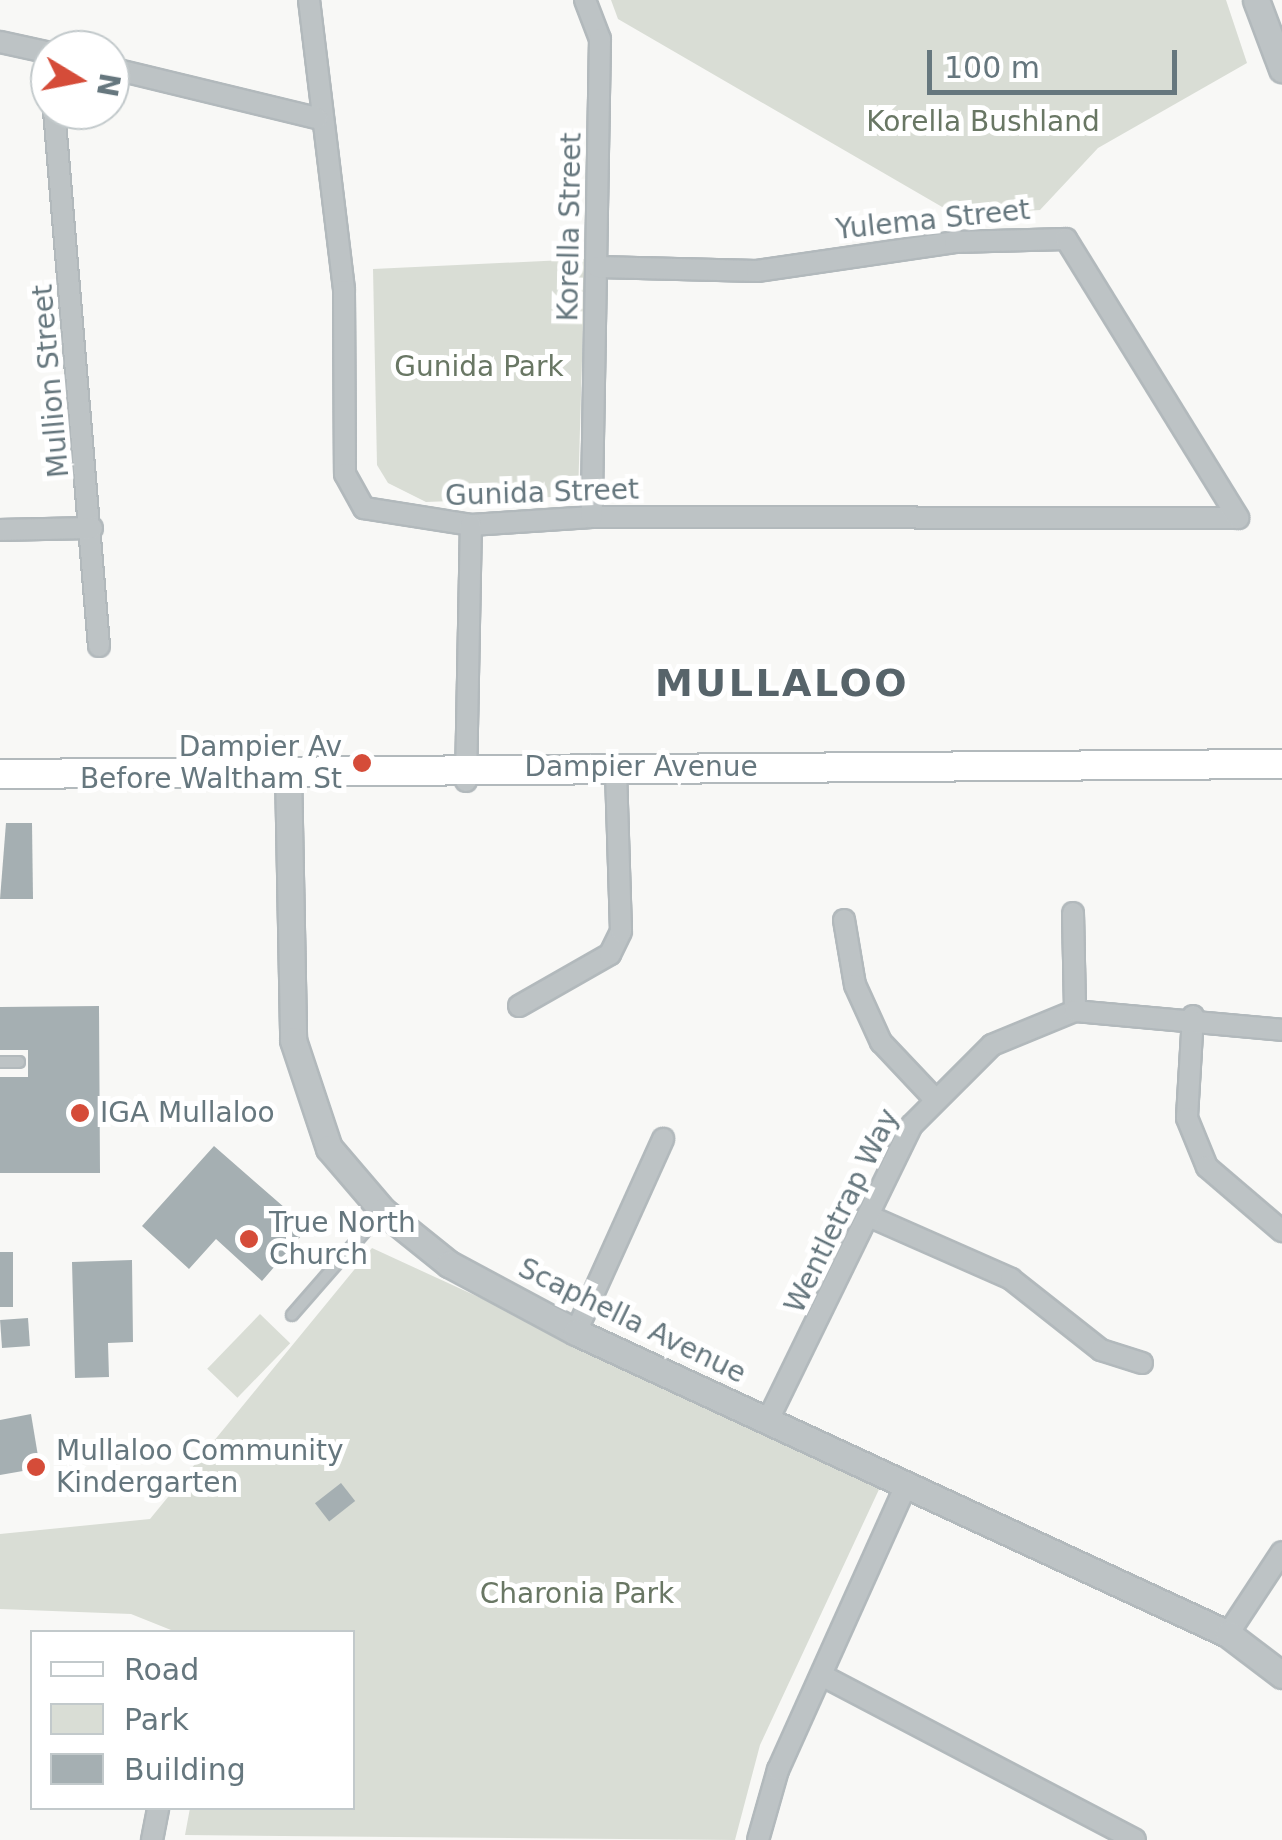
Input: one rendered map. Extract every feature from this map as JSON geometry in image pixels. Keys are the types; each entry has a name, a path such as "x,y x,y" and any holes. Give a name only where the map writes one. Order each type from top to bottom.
{"main road":[{"name":"Dampier Avenue","path":"616,775 1282,764"},
{"name":"Dampier Avenue","path":"0,774 1282,778"},
{"name":"Dampier Avenue","path":"0,789 288,776"}],"street":[{"name":"Gunida Street","path":"308,0 317,118 344,290 346,474 364,508 414,523 471,525 592,517 1238,518"},
{"name":"Korella Street","path":"585,0 600,39 592,517"},
{"path":"1256,0 1282,69"},
{"path":"0,42 30,52"},
{"path":"130,73 317,118"},
{"name":"Mullion Street","path":"56,130 100,646"},
{"name":"Yulema Street","path":"598,267 757,271 955,242 1066,238 1238,518"},
{"path":"466,775 471,525"},
{"path":"0,530 92,528"},
{"path":"519,1006 610,954 621,931 616,775"},
{"name":"Scaphella Avenue","path":"288,776 293,1040 328,1148 383,1211 449,1264 576,1332 1228,1634 1282,1675"},
{"path":"1073,912 1075,1011"},
{"path":"844,920 855,985 882,1042 932,1096"},
{"name":"Wentletrap Way","path":"768,1420 932,1096 992,1045 1075,1011 1192,1016 1282,1030"},
{"path":"1192,1016 1187,1118 1207,1167 1282,1231"},
{"path":"576,1332 664,1139"},
{"path":"873,1218 1011,1279 1101,1350 1142,1363"},
{"path":"758,1840 778,1770 826,1677 906,1485"},
{"path":"1228,1634 1282,1552"},
{"path":"826,1677 1135,1840"},
{"path":"152,1840 158,1810"}],"lane":[{"path":"0,1062 19,1062"},
{"path":"292,1315 383,1211"}],"green space":[{"name":"Korella Bushland","path":"611,0 1226,0 1247,63 1098,148 1040,210 956,215 618,19"},
{"name":"Gunida Park","path":"585,259 578,496 426,502 388,483 377,465 373,269"},
{"name":"Charonia Park","path":"372,1248 882,1483 760,1745 735,1840 185,1835 190,1810 355,1810 355,1630 171,1630 131,1614 0,1609 0,1534 150,1519"},
{"path":"260,1314 290,1343 237,1398 207,1369"}],"building":[{"path":"6,823 32,823 33,899 0,899"},
{"path":"99,1006 100,1173 0,1173 0,1077 28,1077 28,1050 0,1050 0,1007"},
{"path":"214,1146 308,1228 262,1281 216,1239 189,1269 142,1226"},
{"path":"0,1252 13,1252 13,1307 0,1307"},
{"path":"132,1260 133,1342 108,1343 109,1377 75,1378 72,1262"},
{"path":"28,1318 30,1346 2,1348 0,1320"},
{"path":"31,1414 40,1468 0,1475 0,1420"},
{"path":"341,1483 355,1501 329,1521 315,1503"}],"place":[{"name":"Dampier Av Before Waltham St","path":"362,763"},
{"name":"IGA Mullaloo","path":"80,1113"},
{"name":"True North Church","path":"249,1239"},
{"name":"Mullaloo Community Kindergarten","path":"36,1467"}],"district":[{"name":"MULLALOO","path":"782,684"}]}
